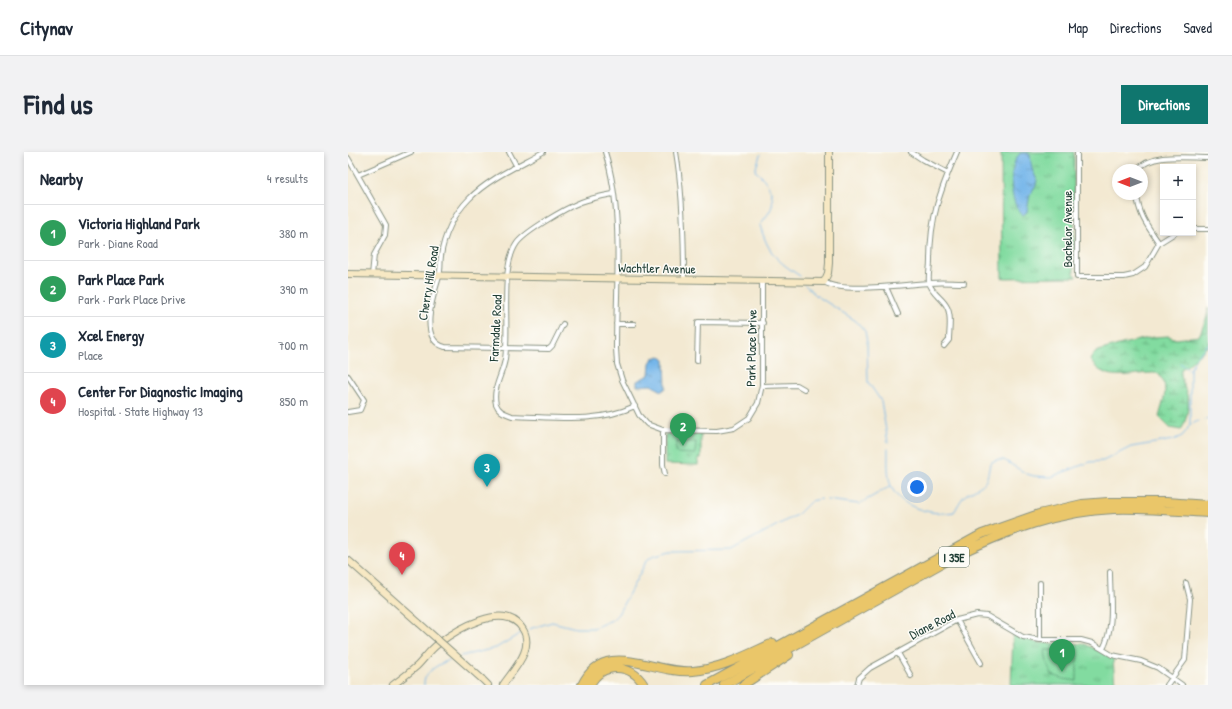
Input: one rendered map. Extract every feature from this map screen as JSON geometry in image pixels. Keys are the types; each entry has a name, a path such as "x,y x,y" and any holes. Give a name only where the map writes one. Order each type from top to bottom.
{"highway":[{"name":"I 35E","path":"707,685 982,534 1039,514 1082,504 1108,502 1166,502 1208,505"},
{"name":"I 35E","path":"724,685 988,540 1041,521 1080,513 1113,509 1154,509 1208,513"},
{"path":"582,685 591,670 600,663 611,660 624,660 674,672 709,669 726,664 822,621"},
{"path":"743,685 834,625"},
{"path":"590,685 597,675 604,671 616,668 623,668 635,674 644,685"}],"street":[{"path":"358,175 411,152"},
{"path":"509,152 517,167"},
{"name":"Cherry Hill Road","path":"543,152 480,189 459,211 445,240 440,276 434,291 431,307 430,333 435,342 445,348 549,349 564,324"},
{"name":"Park Place Drive","path":"606,152 613,194 617,235 617,364 639,415 647,424 663,430 717,430 734,428 749,418 758,403 762,386 762,280"},
{"path":"676,152 684,229 684,279"},
{"path":"824,282 828,273 829,262 829,152"},
{"path":"911,152 948,173"},
{"path":"944,346 949,340 948,311 947,307 932,290 930,283 932,222 938,197 956,152"},
{"name":"Bachelor Avenue","path":"1076,152 1077,277 1124,277 1137,273 1144,267 1159,243"},
{"path":"1167,152 1167,158"},
{"path":"348,158 384,218 386,225 385,235 374,255 372,274"},
{"path":"1146,164 1152,160 1167,158 1208,158"},
{"name":"Farmdale Road","path":"613,194 580,202 526,233 517,242 512,252 508,276 505,362 496,395 496,404 501,412 512,416 599,417 621,413 635,406"},
{"path":"1138,200 1139,209 1144,222 1159,243 1170,236"},
{"path":"1196,229 1208,229"},
{"name":"Wachtler Avenue","path":"348,274 762,280 824,282 829,285 839,287 886,287 930,283 964,283"},
{"path":"886,287 898,314"},
{"path":"697,361 698,322 763,323"},
{"path":"616,324 634,324"},
{"path":"348,376 364,400 360,410 348,412"},
{"path":"762,386 797,385 804,389"},
{"path":"663,430 663,465 665,474"},
{"path":"348,560 488,685"},
{"path":"1103,649 1109,636 1111,624 1110,572"},
{"path":"1040,583 1040,640"},
{"path":"1167,685 1185,660 1190,599 1186,583"},
{"path":"393,685 412,670 437,645 449,636 491,616 501,615 518,622 526,637 524,653 503,685"},
{"name":"Diane Road","path":"857,685 859,678 870,668 957,620 977,615 987,616 1023,637 1040,640 1081,640 1092,643 1112,654 1141,661 1158,668 1182,685"},
{"path":"957,620 980,663"},
{"path":"898,653 911,676"}],"green space":[{"path":"1001,152 1074,152 1074,273 1077,277 1002,278"},
{"path":"1208,308 1208,346 1188,365 1181,369 1181,377 1188,399 1188,411 1181,430 1170,428 1159,417 1164,399 1165,388 1164,383 1157,373 1120,376 1112,375 1096,368 1090,360 1095,352 1153,337 1169,336 1176,339 1199,336 1207,317"},
{"path":"665,434 701,434 701,458 698,458 698,465 665,464"},
{"path":"676,442 696,442 695,454 676,453"},
{"path":"1013,635 1038,643 1085,644 1113,658 1115,685 1011,685"},
{"path":"1045,650 1075,650 1077,653 1077,681 1052,675 1047,663"}],"water":[{"path":"1021,153 1028,153 1030,155 1032,169 1037,180 1036,185 1030,194 1027,212 1023,215 1018,210 1012,193 1012,173 1017,158"},
{"path":"660,356 665,360 666,388 662,391 651,385 637,386 637,381 649,375 650,363 653,358"}],"waterway":[{"path":"760,155 755,171 766,182 771,191 773,201 770,211 760,225 763,235 766,243 779,261 800,276"},
{"path":"805,285 817,296 856,321 865,331 867,342 868,382 881,401 888,442"},
{"path":"888,449 889,478 895,494 909,505 918,509 937,513 954,512 965,496 986,481 990,463 996,460 1004,460 1027,474 1051,477 1090,462 1103,461 1131,447 1173,440 1182,436 1190,424 1190,369 1197,356 1208,344"},
{"path":"1180,363 1190,371"},
{"path":"1204,420 1208,418"},
{"path":"1190,425 1198,421"},
{"path":"827,500 859,504 891,486"},
{"path":"529,629 552,622 576,628 593,628 612,620 618,614 647,560 652,556 671,551 731,550 798,514 811,501 821,499"},
{"path":"461,656 496,648 521,633"},
{"path":"424,685 430,671 454,658"}],"place":[{"name":"Park Place Park","path":"683,446"},
{"name":"Xcel Energy","path":"487,487"},
{"name":"Center For Diagnostic Imaging","path":"402,575"},
{"name":"Victoria Highland Park","path":"1062,672"}]}
